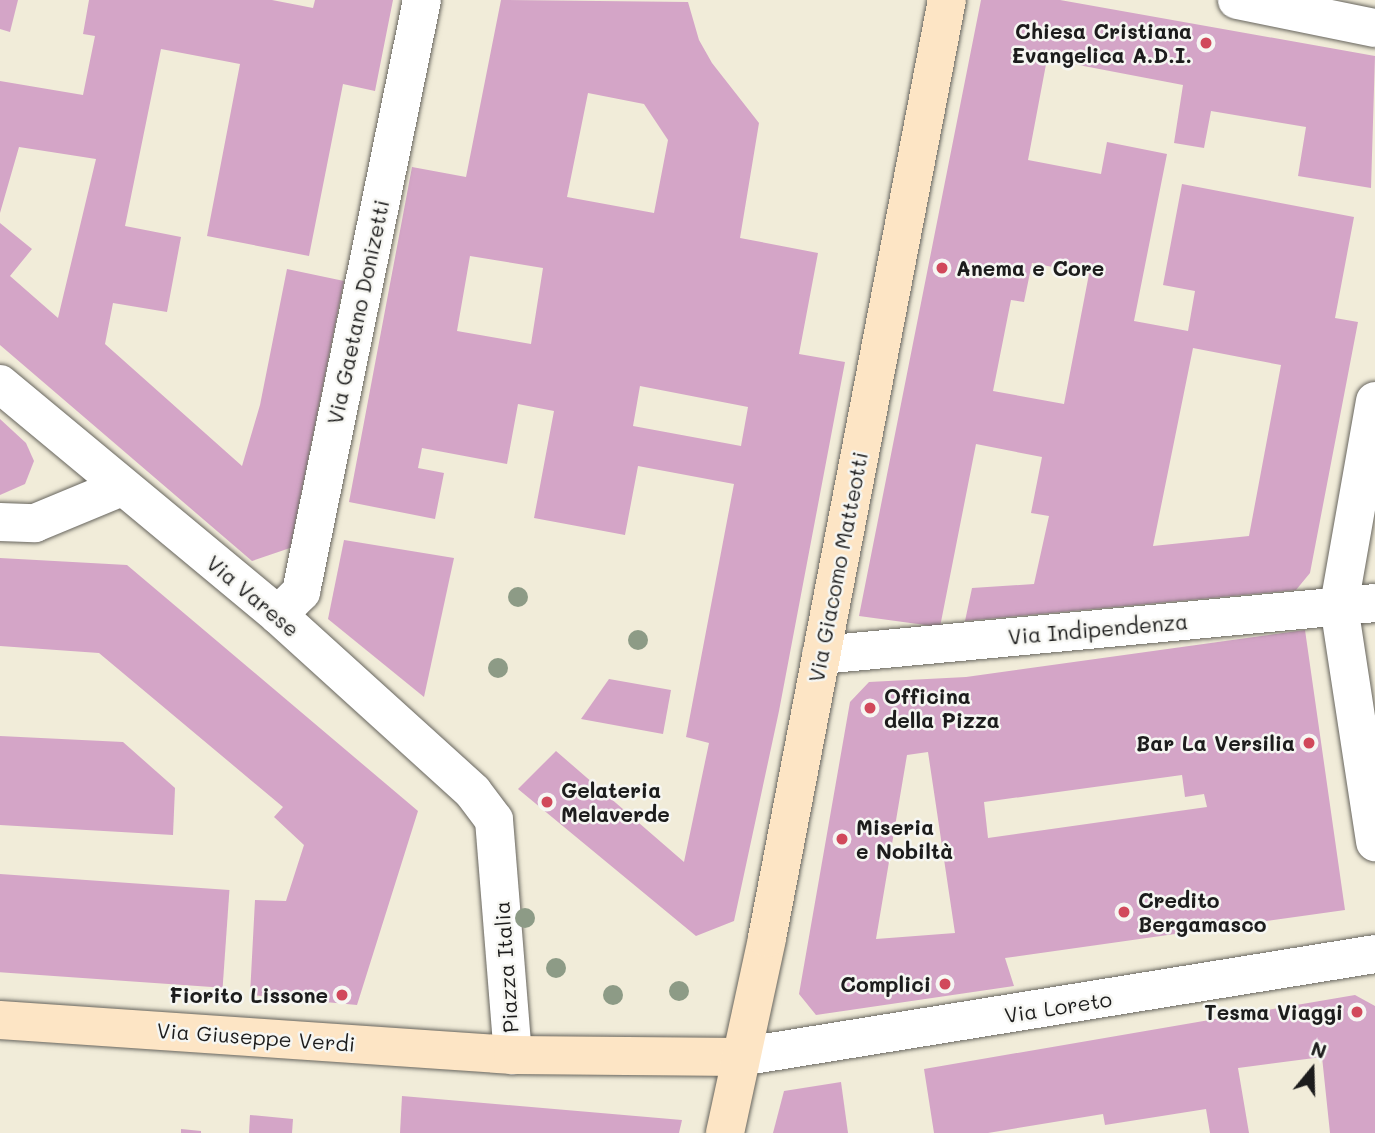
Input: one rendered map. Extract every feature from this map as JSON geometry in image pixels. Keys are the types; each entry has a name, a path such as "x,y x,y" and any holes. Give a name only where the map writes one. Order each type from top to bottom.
{"street":[{"name":"Via Gaetano Donizetti","path":"278,615 300,592 422,0"},
{"name":"Via Giacomo Matteotti","path":"725,1133 821,655 947,0"},
{"path":"1237,0 1375,28"},
{"name":"Via Varese","path":"0,384 278,615 473,792 494,820"},
{"path":"1375,401 1357,605 1375,842"},
{"path":"0,522 35,523 122,487"},
{"name":"Via Indipendenza","path":"821,655 1357,605"},
{"name":"Piazza Italia","path":"494,820 513,1055 740,1057"},
{"name":"Via Loreto","path":"740,1057 1375,954"},
{"name":"Via Giuseppe Verdi","path":"0,1020 513,1055"}],"building":[{"path":"0,0 18,0 10,32 0,29"},
{"path":"89,0 272,0 313,8 315,0 393,0 375,91 343,84 309,256 207,236 240,64 161,49 125,226 181,237 167,312 113,303 105,344 242,466 260,405 287,269 344,281 290,548 252,561 0,345 0,223 32,249 10,276 58,318 96,159 19,147 0,213 0,81 83,95 95,36 83,34"},
{"path":"501,0 688,2 699,40 712,63 759,123 740,238 818,253 799,354 845,362 779,711 734,921 696,936 518,789 556,751 684,862 709,743 686,737 734,484 638,466 625,535 534,518 554,411 518,404 507,464 422,448 418,468 444,473 435,519 349,502 412,167 466,177","holes":["588,93 644,104 668,140 654,213 567,197","470,256 543,268 531,344 457,331","640,386 748,407 741,446 633,426"]},
{"path":"981,0 1060,0 1375,56 1371,188 1298,176 1306,127 1211,111 1204,148 1174,143 1183,85 1047,59 1028,160 1101,174 1107,142 1167,154 1134,321 1188,331 1195,291 1163,285 1182,184 1354,217 1335,318 1358,322 1310,573 1296,590 965,621 972,588 1034,584 1049,516 1031,513 1042,457 976,444 940,627 859,616","holes":["1032,263 1089,274 1064,404 993,391 1011,300 1024,302","1193,348 1281,365 1249,536 1153,546"]},
{"path":"0,419 26,443 34,461 25,484 0,495"},
{"path":"344,540 454,558 424,697 328,619"},
{"path":"0,558 127,565 418,811 357,1005 250,995 255,900 286,901 304,845 274,817 283,807 99,653 0,646"},
{"path":"1305,630 1345,910 1005,958 1014,986 816,1015 799,994 850,702 869,682 966,677","holes":["928,752 955,933 876,939 907,755","1182,775 1185,797 1204,794 1207,807 988,838 984,802"]},
{"path":"609,679 671,690 663,734 581,719"},
{"path":"0,736 123,742 175,788 173,835 0,825"},
{"path":"0,874 229,890 223,988 0,972"},
{"path":"1355,995 1375,1006 1375,1133 1330,1133 1322,1057 1238,1068 1249,1133 1210,1133 1206,1109 1105,1125 1103,1114 988,1133 934,1133 924,1069"},
{"path":"841,1082 848,1133 773,1133 784,1091"},
{"path":"402,1096 682,1120 679,1133 400,1133"},
{"path":"250,1115 293,1119 292,1133 249,1133"},
{"path":"181,1129 201,1131 201,1133 181,1133"}],"place":[{"name":"Chiesa Cristiana Evangelica A.D.I.","path":"1206,43"},
{"name":"Anema e Core","path":"942,268"},
{"name":"Officina della Pizza","path":"870,708"},
{"name":"Bar La Versilia","path":"1309,743"},
{"name":"Gelateria Melaverde","path":"547,802"},
{"name":"Miseria e Nobiltà","path":"842,839"},
{"name":"Credito Bergamasco","path":"1124,912"},
{"name":"Complici","path":"945,984"},
{"name":"Fiorito Lissone","path":"342,995"},
{"name":"Tesma Viaggi","path":"1357,1012"}]}
